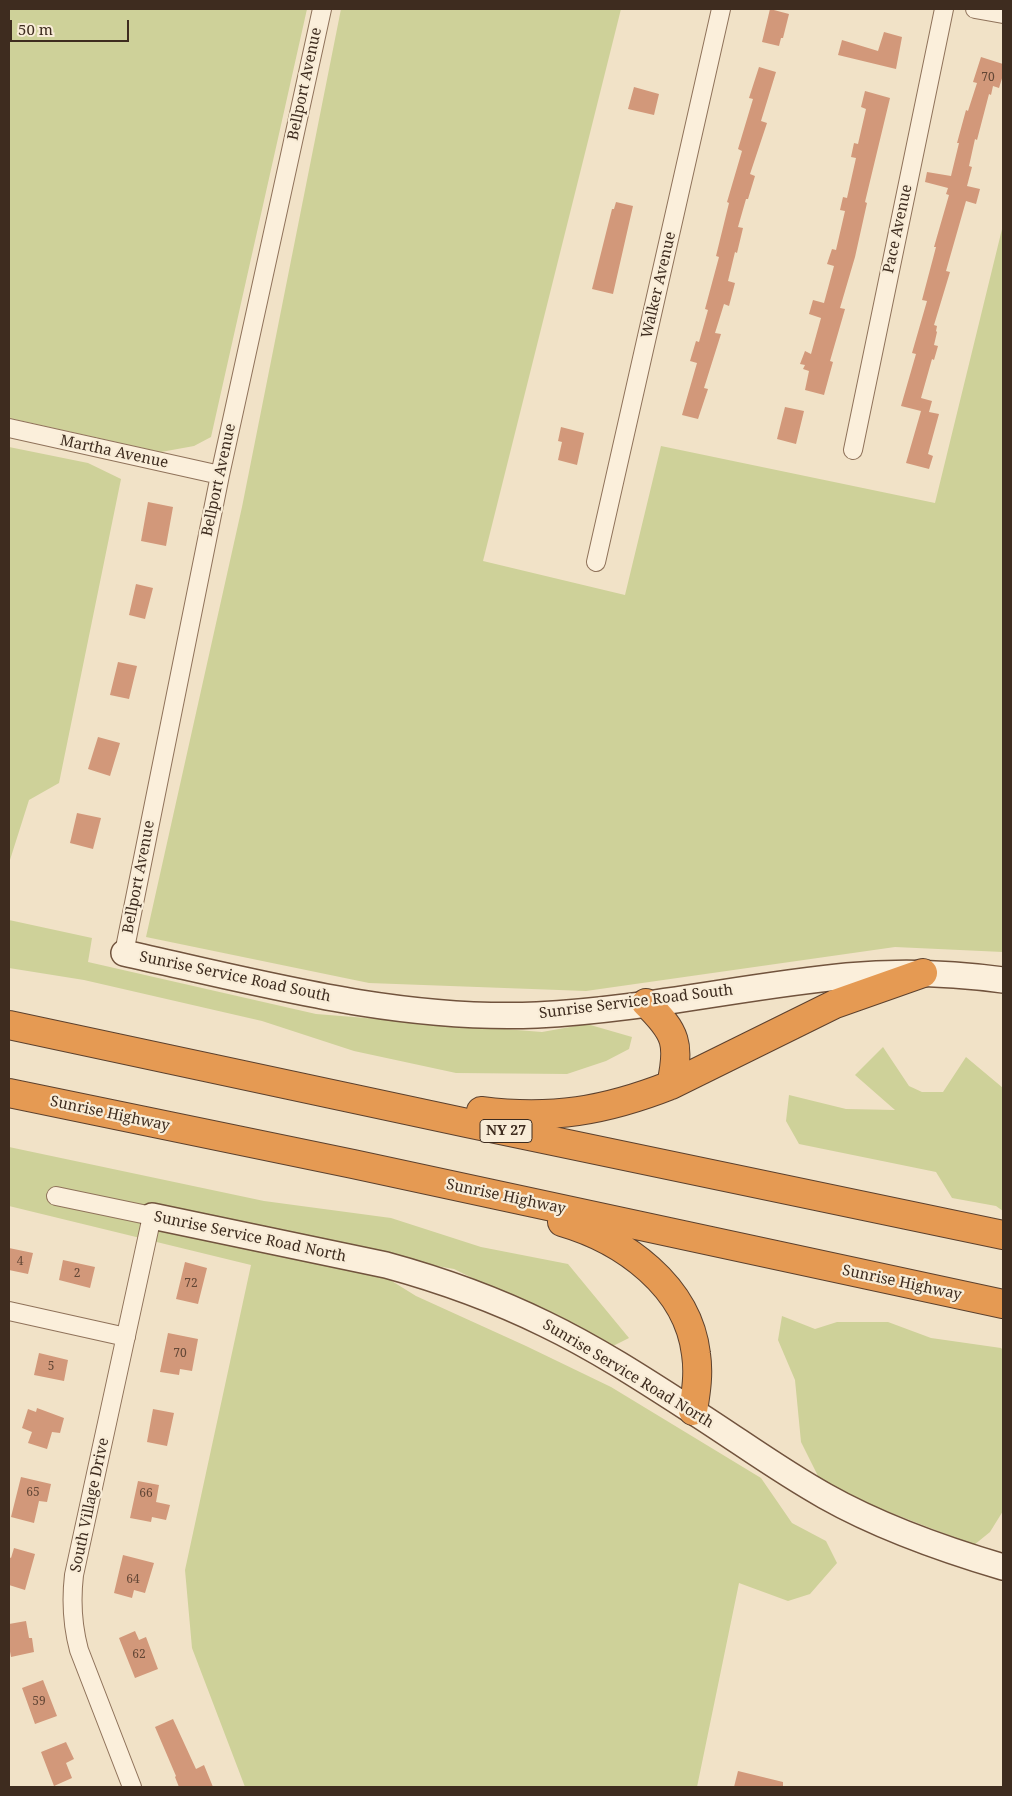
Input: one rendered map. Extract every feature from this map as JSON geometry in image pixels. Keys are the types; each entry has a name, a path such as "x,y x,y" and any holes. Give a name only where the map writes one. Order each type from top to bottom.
{"highway":[{"path":"293,1086 412,1097 506,1114 564,1114 589,1110 644,1096 671,1085 835,1004 923,973"},
{"path":"646,1003 670,1030 675,1043 675,1066 671,1085"},
{"name":"NY 27","path":"9,1025 1003,1235"},
{"name":"Sunrise Highway","path":"9,1093 353,1164 1003,1304"},
{"path":"353,1164 565,1223 629,1253 645,1265 673,1295 690,1329 697,1356 697,1382 693,1412"}],"street":[{"name":"Bellport Avenue","path":"124,953 220,475 322,9"},
{"name":"Walker Avenue","path":"596,562 721,9"},
{"name":"Pace Avenue","path":"853,450 944,9"},
{"path":"975,9 1003,14"},
{"name":"Martha Avenue","path":"9,428 220,475"},
{"name":"Sunrise Service Road South","path":"124,953 309,994 404,1010 451,1014 537,1015 591,1010 805,980 850,976 923,973 954,974 1003,980"},
{"name":"Sunrise Service Road North","path":"56,1196 386,1265 460,1288 546,1324 596,1351 792,1476 840,1504 882,1524 923,1540 1003,1567"},
{"name":"South Village Drive","path":"132,1787 85,1667 74,1633 72,1613 74,1575 152,1216"},
{"path":"9,1312 126,1336"}],"green space":[{"path":"9,9 307,9 211,437 194,446 161,452 9,418"},
{"path":"341,9 621,9 483,561 625,595 661,446 935,503 1003,225 1003,952 895,947 586,991 369,983 146,937 242,507"},
{"path":"9,447 88,463 121,479 59,783 29,800 9,863"},
{"path":"9,920 92,938 88,962 316,1014 542,1032 587,1024 632,1037 629,1049 606,1061 567,1074 456,1073 354,1051 262,1021 84,980 9,968"},
{"path":"883,1047 909,1086 922,1092 943,1092 966,1057 1003,1088 1003,1211 996,1206 952,1198 936,1172 799,1144 786,1121 789,1095 846,1109 895,1110 855,1075"},
{"path":"9,1147 264,1201 391,1218 481,1247 568,1264 629,1338 611,1347 454,1269 340,1249 416,1296 611,1387 761,1478 792,1523 826,1541 837,1563 810,1594 788,1601 739,1583 697,1787 245,1787 192,1648 185,1570 251,1265 9,1206"},
{"path":"782,1316 815,1329 837,1322 888,1322 931,1338 1001,1348 1003,1350 1003,1511 990,1532 974,1545 863,1502 820,1480 801,1442 795,1380 778,1340"}],"building":[{"path":"770,9 789,14 779,46 762,42"},
{"path":"884,32 902,37 896,69 838,55 842,40 878,51"},
{"path":"981,57 1003,64 1003,75 999,88 993,86 991,95 989,94 977,140 975,139 969,166 972,167 967,186 980,189 976,204 966,201 946,271 950,272 934,325 937,326 937,332 934,345 938,346 934,360 932,359 921,398 932,401 929,412 939,414 928,454 933,456 929,469 906,463 921,411 901,406 916,354 912,353 927,301 922,300 936,247 934,247 949,195 946,194 948,188 925,182 927,172 951,176 966,110 968,111 977,83 973,82"},
{"path":"759,67 776,72 761,121 767,123 750,174 755,176 738,227 743,228 728,281 735,283 729,306 724,304 715,333 721,334 704,388 708,389 698,419 682,415 697,363 690,361 696,341 699,342 708,310 705,309 719,257 716,256 729,203 727,202 742,151 738,149 753,99 749,98"},
{"path":"634,87 659,94 654,115 628,109"},
{"path":"865,91 890,98 865,202 867,203 855,257 840,308 845,309 830,361 833,362 824,395 805,390 809,371 803,369 805,365 800,364 805,351 811,354 821,318 809,314 813,300 824,303 834,266 827,264 832,249 836,250 845,211 840,210 843,197 847,198 856,158 851,157 854,143 858,144 866,109 861,107"},
{"path":"616,202 633,206 613,294 592,289 612,209 614,209"},
{"path":"785,407 804,411 796,444 777,439"},
{"path":"561,427 584,433 577,465 558,460 562,442 558,441"},
{"path":"148,502 173,507 166,546 141,541"},
{"path":"136,584 153,588 145,619 129,615"},
{"path":"118,662 137,666 129,699 110,695"},
{"path":"98,737 120,743 110,776 88,769"},
{"path":"77,813 101,818 93,849 70,843"},
{"path":"9,1248 33,1253 28,1274 9,1270"},
{"path":"63,1260 95,1267 90,1288 59,1280"},
{"path":"185,1262 207,1268 198,1304 176,1299"},
{"path":"168,1333 198,1339 192,1371 180,1369 179,1375 160,1372"},
{"path":"39,1353 68,1360 64,1381 34,1375"},
{"path":"37,1408 64,1418 60,1433 52,1432 47,1449 28,1443 32,1432 22,1428 28,1409 36,1412"},
{"path":"153,1409 174,1413 167,1446 147,1442"},
{"path":"21,1477 51,1484 47,1502 39,1501 34,1523 11,1517"},
{"path":"138,1481 159,1485 156,1502 170,1505 166,1520 152,1517 151,1522 130,1518"},
{"path":"14,1548 35,1554 25,1590 9,1585 9,1557 11,1558"},
{"path":"123,1555 154,1563 145,1593 134,1590 132,1598 114,1593"},
{"path":"26,1621 29,1638 32,1638 34,1652 11,1657 9,1624"},
{"path":"135,1631 139,1640 146,1637 158,1669 135,1678 119,1638"},
{"path":"43,1680 57,1716 35,1724 22,1688"},
{"path":"173,1719 196,1769 204,1765 213,1787 179,1787 155,1727"},
{"path":"66,1742 74,1759 66,1763 72,1778 54,1786 41,1752"},
{"path":"738,1771 783,1782 783,1787 734,1787"}]}
